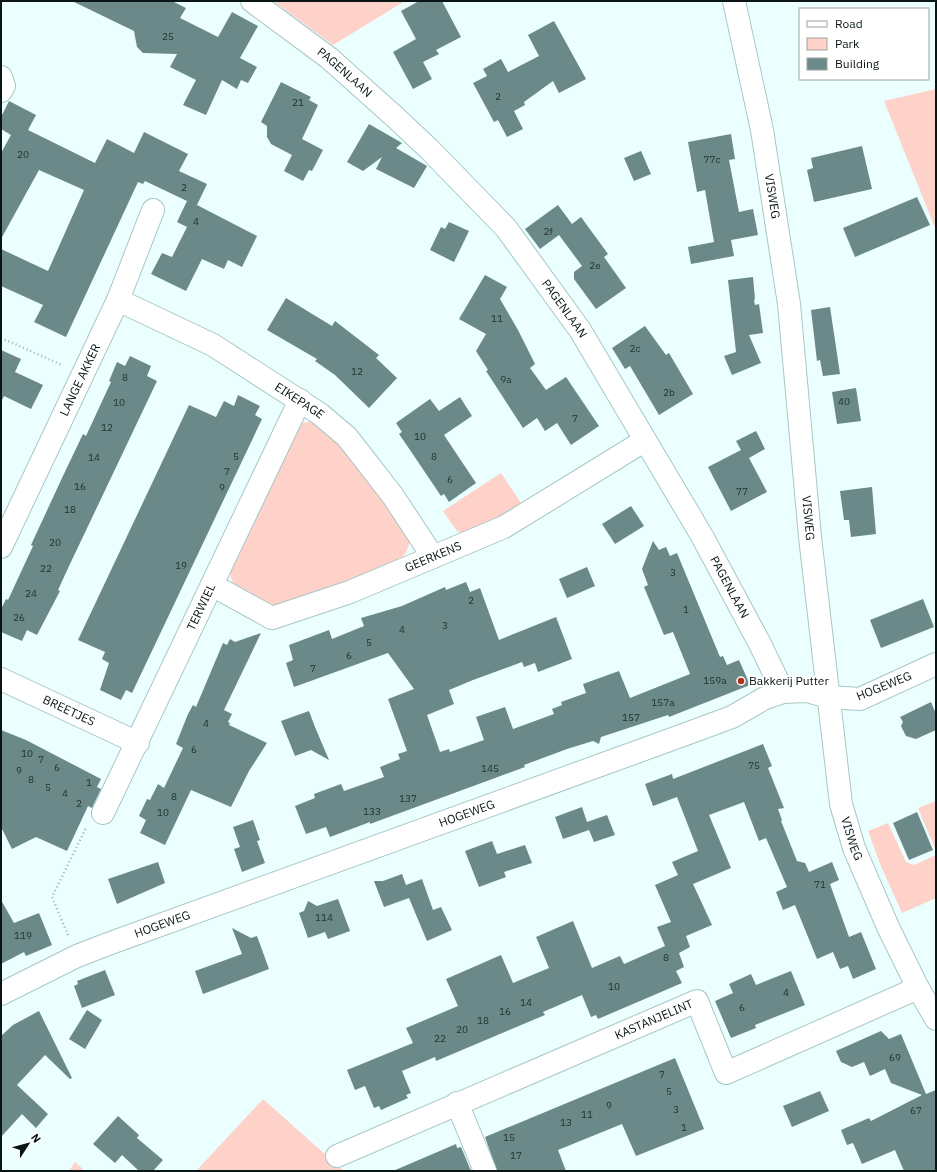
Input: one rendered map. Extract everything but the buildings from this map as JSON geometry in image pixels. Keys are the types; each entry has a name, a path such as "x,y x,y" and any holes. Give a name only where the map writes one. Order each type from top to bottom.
{"street":[{"name":"PAGENLAAN","path":"252,1 329,58 435,155 506,228 580,330 702,536 760,644 783,692"},
{"name":"VISWEG","path":"734,1 762,130 789,304 810,537 837,774 845,820 854,848 888,927 918,988 936,1018"},
{"path":"1,78 4,86 1,91"},
{"name":"LANGE AKKER","path":"1,547 84,375 118,300 153,210"},
{"name":"EIKEPAGE","path":"118,300 213,345 320,414 347,437 394,496 433,557"},
{"name":"TERWIEL","path":"103,813 138,743 300,400"},
{"name":"GEERKENS","path":"212,585 272,618 350,592 504,527 644,440"},
{"name":"HOGEWEG","path":"1,994 77,956 732,717 765,698 783,692 807,691 828,697 860,699 936,664"},
{"name":"BREETJES","path":"1,679 138,743"},
{"name":"KASTANJELINT","path":"337,1156 697,1001 726,1073 918,988"},
{"path":"457,1104 485,1171"}],"path":[{"path":"1,338 84,375"},
{"path":"77,956 52,897 88,824 103,813"}],"green space":[{"path":"273,1 405,1 333,45"},
{"path":"936,89 936,230 884,101"},
{"path":"318,420 357,458 410,539 405,555 397,562 276,606 239,590 234,585 230,570 294,433 302,423"},
{"path":"501,473 521,503 479,530 465,535 457,531 443,511"},
{"path":"936,801 936,851 918,808"},
{"path":"888,823 906,862 914,865 936,855 936,898 902,913 880,864 868,831"},
{"path":"263,1099 344,1171 196,1171"},
{"path":"75,1162 85,1171 69,1171"}],"place":[{"name":"Bakkerij Putter","path":"741,681"}]}
